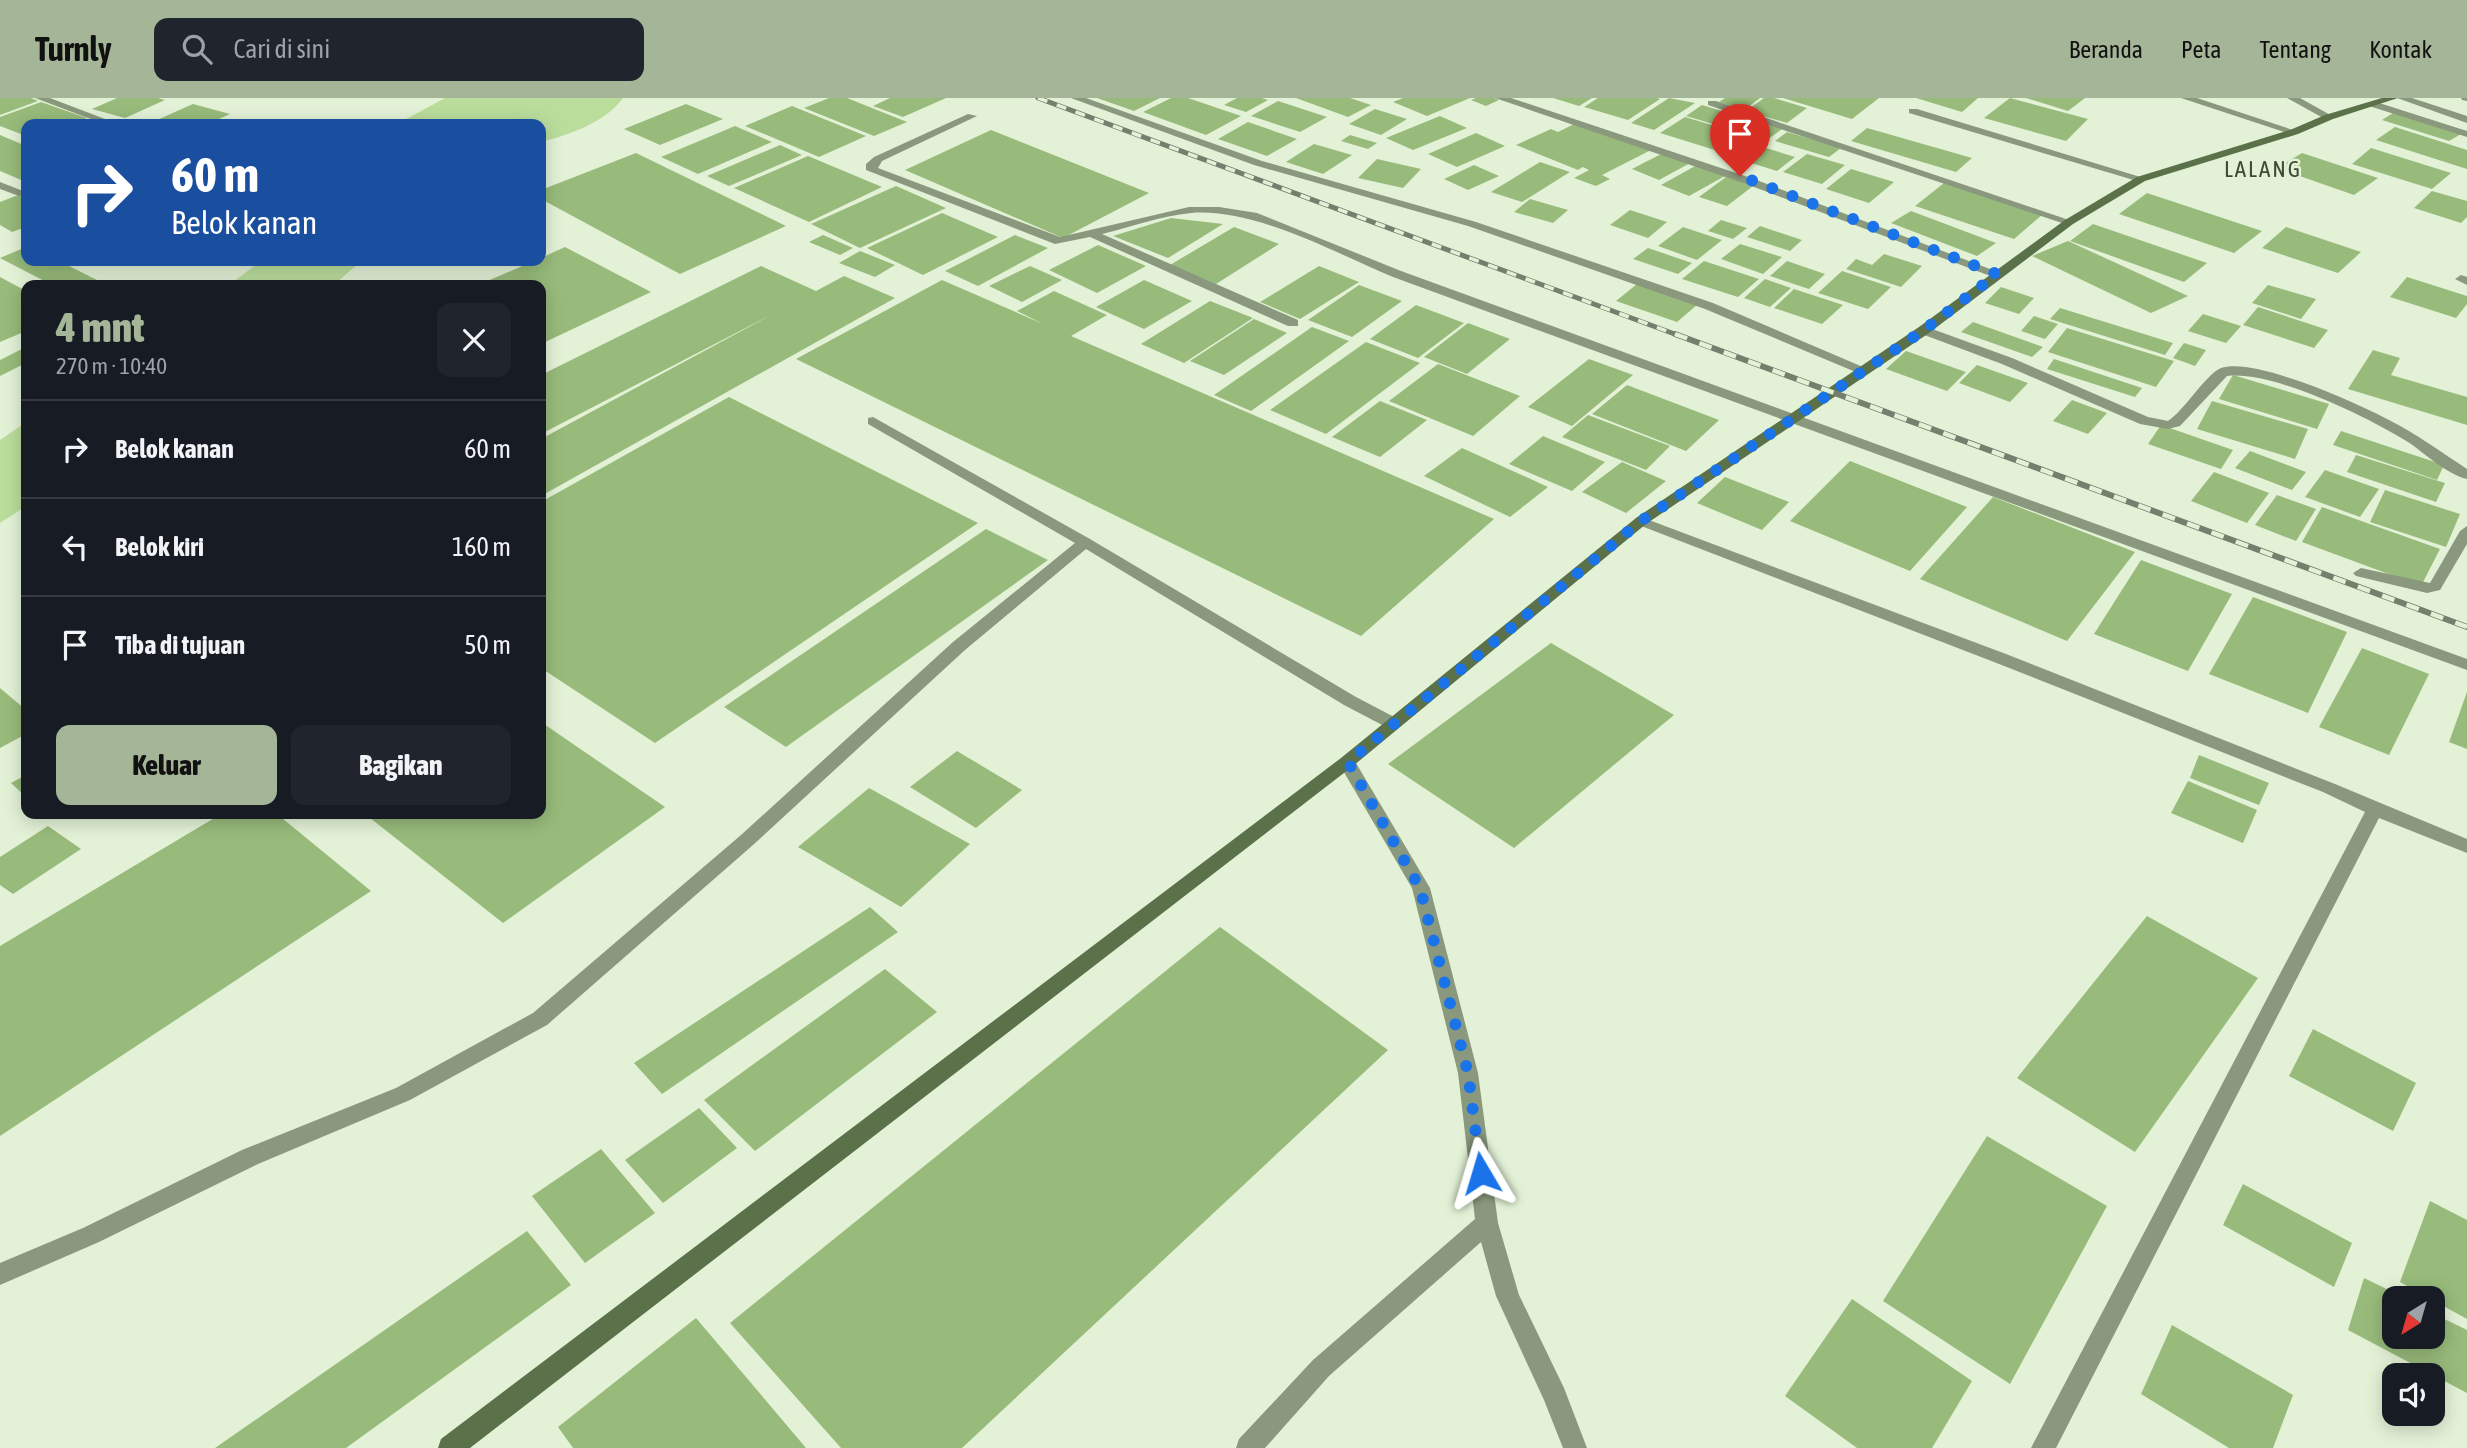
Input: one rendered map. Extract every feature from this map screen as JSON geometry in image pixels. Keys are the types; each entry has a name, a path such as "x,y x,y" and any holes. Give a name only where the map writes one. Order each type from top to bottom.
{"street":[{"path":"40,98 99,119"},
{"path":"1076,98 1258,163 1472,224 1709,306 1863,370"},
{"path":"1500,98 1599,128 1761,183 1997,274"},
{"path":"2186,98 2294,132"},
{"path":"2292,98 2329,117"},
{"path":"450,1448 1348,762 1392,723 1641,521 1924,330 2069,222 2141,179 2393,98"},
{"path":"2402,98 2467,120"},
{"path":"1712,103 2069,222"},
{"path":"2373,104 2467,134"},
{"path":"1913,111 2141,179"},
{"path":"972,116 878,159 870,167 1059,241 1094,235 1189,209 1253,215 1397,274 2467,665"},
{"path":"0,185 19,193"},
{"path":"1094,235 1293,323"},
{"path":"1924,330 2007,361 2145,421 2168,425 2175,423 2223,372 2232,369 2245,370 2313,392 2385,423 2467,475"},
{"path":"873,421 1085,542 1350,701 1392,723"},
{"path":"1641,521 2000,658 2329,788 2467,846"},
{"path":"2361,573 2427,588 2435,587 2467,531"},
{"path":"0,1275 91,1235 250,1157 403,1094 540,1018 747,840 958,646 1085,542"},
{"path":"1348,762 1420,888 1468,1073 1487,1223 1507,1296 1555,1395 1574,1448"},
{"path":"2043,1448 2375,809"},
{"path":"1248,1448 1321,1368 1487,1223"}],"shaded area":[{"path":"445,98 587,98 546,122 546,119 406,119"},
{"path":"254,266 355,266 340,280 236,280"},
{"path":"21,425 21,509 0,523 0,440"}],"building":[{"path":"0,98 31,98 38,101 0,115"},
{"path":"117,98 165,100 125,118 92,109"},
{"path":"829,98 847,98 907,122 874,136 804,108"},
{"path":"890,98 946,98 903,117 873,106"},
{"path":"1097,98 1160,98 1134,111"},
{"path":"1171,98 1188,98 1241,116 1206,135 1143,112"},
{"path":"1237,98 1268,100 1246,112 1224,105"},
{"path":"1296,98 1350,98 1371,105 1348,117"},
{"path":"1403,98 1470,98 1427,116 1393,102"},
{"path":"1553,98 1592,98 1579,106"},
{"path":"1598,98 1660,99 1628,120 1584,107"},
{"path":"1669,98 1695,103 1654,130 1631,123"},
{"path":"1725,98 1760,98 1744,110 1719,102"},
{"path":"1764,98 1774,98 1807,108 1787,123 1746,111"},
{"path":"1783,98 1879,98 1852,119"},
{"path":"1916,98 1978,98 1962,112"},
{"path":"2010,98 2088,119 2066,141 1984,118"},
{"path":"2026,98 2085,98 2068,111"},
{"path":"1471,100 1499,100 1486,106"},
{"path":"1278,101 1327,117 1300,132 1251,116"},
{"path":"41,102 87,118 21,119 21,134 0,126 0,117"},
{"path":"193,104 230,114 219,119 159,119"},
{"path":"686,104 723,119 660,145 624,129"},
{"path":"1702,105 1782,129 1767,140 1686,116"},
{"path":"792,106 866,136 819,157 745,126"},
{"path":"1375,109 1407,119 1381,135 1349,124"},
{"path":"2393,113 2461,134 2449,141 2382,120"},
{"path":"1440,116 1467,128 1413,150 1386,138"},
{"path":"1685,117 1755,138 1731,155 1660,133"},
{"path":"1248,122 1297,139 1267,156 1218,139"},
{"path":"1578,122 1651,150 1602,175 1610,179 1596,186 1574,178 1589,170 1583,167 1578,170 1516,145 1551,129 1558,132"},
{"path":"735,126 772,142 698,174 661,157"},
{"path":"2395,127 2467,150 2467,169 2376,140"},
{"path":"1867,128 1972,158 1956,172 1851,141"},
{"path":"991,130 1149,193 1063,238 905,170"},
{"path":"1787,132 1841,148 1829,157 1775,141"},
{"path":"1476,133 1505,146 1457,167 1428,154"},
{"path":"0,135 21,144 21,180 0,171"},
{"path":"1350,135 1377,143 1368,149 1341,141"},
{"path":"1314,144 1352,155 1323,174 1286,162"},
{"path":"1753,144 1795,157 1777,171 1735,158"},
{"path":"780,145 802,155 729,186 707,176"},
{"path":"2371,148 2451,173 2432,189 2352,164"},
{"path":"1665,152 1692,162 1659,180 1632,169"},
{"path":"636,153 786,226 680,274 546,202 546,188"},
{"path":"2302,153 2378,178 2354,195 2277,168"},
{"path":"1807,154 1845,165 1822,184 1783,172"},
{"path":"808,156 882,187 809,222 734,188"},
{"path":"1377,159 1421,169 1403,188 1358,178"},
{"path":"1540,162 1570,172 1522,202 1491,192"},
{"path":"1474,165 1499,176 1468,190 1444,179"},
{"path":"1697,165 1725,176 1689,196 1661,185"},
{"path":"1851,169 1894,182 1869,203 1826,189"},
{"path":"1726,177 1753,186 1727,206 1699,197"},
{"path":"1944,183 2042,215 2014,239 1915,206"},
{"path":"896,186 946,208 860,248 811,224"},
{"path":"2432,191 2467,201 2467,217 2461,223 2414,208"},
{"path":"2147,193 2262,231 2234,253 2119,214"},
{"path":"21,194 21,229 12,232 0,225 0,202"},
{"path":"1530,199 1568,210 1553,223 1514,212"},
{"path":"1630,210 1667,222 1648,238 1610,225"},
{"path":"1911,211 1996,243 1977,256 1891,223"},
{"path":"942,213 998,237 923,275 867,248"},
{"path":"1171,218 1223,224 1168,258 1113,236"},
{"path":"1721,220 1747,228 1733,239 1708,231"},
{"path":"2093,224 2207,263 2184,282 2070,241"},
{"path":"1760,226 1802,240 1790,251 1747,237"},
{"path":"1234,227 1279,244 1216,284 1170,265"},
{"path":"1683,227 1722,240 1697,260 1658,246"},
{"path":"2286,227 2361,252 2338,273 2262,248"},
{"path":"823,235 853,248 840,255 809,242"},
{"path":"1015,235 1048,248 978,286 945,271"},
{"path":"2068,241 2188,296 2151,313 2032,256"},
{"path":"1740,244 1782,257 1763,274 1721,259"},
{"path":"1098,245 1146,266 1097,293 1049,270"},
{"path":"565,247 651,292 546,342 546,280 490,280 522,266 546,266 546,256"},
{"path":"1648,248 1692,263 1678,274 1633,259"},
{"path":"21,249 21,266 69,266 97,280 42,280 0,258"},
{"path":"860,251 895,265 875,277 839,263"},
{"path":"1884,254 1922,266 1901,287 1846,269 1856,259 1872,265"},
{"path":"1704,261 1759,279 1738,297 1682,279"},
{"path":"1787,261 1825,274 1809,289 1770,276"},
{"path":"761,266 816,291 844,276 895,298 546,493 546,436 769,316 546,431 546,373"},
{"path":"1030,266 1062,280 1022,302 989,286"},
{"path":"1319,266 1359,282 1300,319 1260,302"},
{"path":"1842,271 1891,287 1868,309 1818,293"},
{"path":"0,277 21,288 21,333 0,342"},
{"path":"2407,277 2467,296 2467,304 2456,318 2390,297"},
{"path":"1765,279 1791,288 1770,307 1744,298"},
{"path":"942,280 1043,324 1017,311 1054,291 1107,315 1071,336 1494,519 1361,636 796,359"},
{"path":"1144,280 1192,301 1144,329 1096,307"},
{"path":"1637,284 1697,305 1677,322 1616,301"},
{"path":"1359,285 1402,301 1352,337 1308,320"},
{"path":"2268,285 2316,299 2301,319 2252,303"},
{"path":"2001,287 2034,298 2019,314 1985,303"},
{"path":"1794,289 1843,305 1822,324 1774,308"},
{"path":"1210,301 1253,318 1184,363 1141,344"},
{"path":"1416,305 1464,323 1418,358 1370,339"},
{"path":"2258,307 2328,330 2314,348 2243,325"},
{"path":"2060,308 2173,343 2165,355 2050,319"},
{"path":"2203,314 2241,326 2226,343 2188,331"},
{"path":"2034,316 2058,324 2045,339 2021,331"},
{"path":"1254,319 1287,333 1224,375 1190,361"},
{"path":"1973,322 2043,347 2032,357 1961,332"},
{"path":"1468,323 1510,339 1467,374 1424,357"},
{"path":"1312,327 1349,341 1251,411 1214,395"},
{"path":"2067,328 2174,361 2156,387 2048,352"},
{"path":"1366,342 1420,363 1326,434 1270,410"},
{"path":"2184,343 2206,350 2195,366 2173,358"},
{"path":"21,350 21,366 0,376 0,360"},
{"path":"2373,350 2400,358 2391,375 2467,397 2467,425 2348,389"},
{"path":"1906,351 1966,372 1947,391 1886,369"},
{"path":"1589,359 1633,375 1572,426 1528,407"},
{"path":"2054,359 2142,388 2135,397 2047,369"},
{"path":"1438,364 1520,396 1473,436 1389,401"},
{"path":"1977,365 2028,383 2010,402 1959,383"},
{"path":"2233,375 2329,404 2317,429 2219,399"},
{"path":"1627,385 1719,420 1686,451 1592,414"},
{"path":"729,397 978,523 655,743 546,671 546,499"},
{"path":"2072,400 2107,413 2088,434 2053,421"},
{"path":"1380,401 1427,420 1380,457 1332,437"},
{"path":"2212,401 2308,429 2295,459 2197,429"},
{"path":"1588,415 1670,446 1646,470 1562,437"},
{"path":"2161,425 2233,450 2221,469 2148,444"},
{"path":"2341,431 2444,465 2437,480 2333,445"},
{"path":"1543,436 1605,462 1572,491 1509,464"},
{"path":"1462,448 1548,487 1510,517 1424,476"},
{"path":"2250,451 2306,472 2292,490 2235,468"},
{"path":"2356,455 2445,483 2436,502 2347,472"},
{"path":"1850,461 1967,507 1910,571 1790,521"},
{"path":"1622,462 1666,481 1626,513 1582,492"},
{"path":"2325,470 2379,489 2360,517 2305,497"},
{"path":"2214,472 2269,493 2247,523 2191,501"},
{"path":"1725,477 1789,502 1762,530 1697,503"},
{"path":"2385,490 2460,514 2446,547 2370,522"},
{"path":"2277,495 2316,509 2296,541 2255,525"},
{"path":"1993,497 2135,552 2067,641 1920,579"},
{"path":"2322,507 2440,549 2421,586 2302,542"},
{"path":"986,529 1048,560 786,747 724,707"},
{"path":"2141,560 2232,594 2188,671 2094,634"},
{"path":"2253,597 2347,632 2308,713 2209,674"},
{"path":"1551,643 1674,715 1514,848 1388,764"},
{"path":"2362,648 2429,674 2389,755 2319,727"},
{"path":"0,688 21,706 21,737 0,748"},
{"path":"2467,692 2467,749 2449,742"},
{"path":"546,725 665,807 503,923 371,819 546,819"},
{"path":"957,751 1022,790 976,828 910,787"},
{"path":"2199,755 2269,783 2259,805 2190,778"},
{"path":"21,778 21,792 11,783"},
{"path":"2188,781 2257,810 2243,843 2171,813"},
{"path":"869,788 970,844 901,907 798,847"},
{"path":"213,819 283,819 371,891 0,1136 0,946"},
{"path":"48,826 81,849 13,894 0,885 0,857"},
{"path":"870,907 898,932 662,1094 634,1063"},
{"path":"2147,916 2258,978 2135,1152 2017,1078"},
{"path":"1220,927 1388,1050 962,1448 841,1448 730,1323"},
{"path":"885,969 937,1012 755,1151 704,1100"},
{"path":"2313,1029 2416,1083 2393,1131 2289,1076"},
{"path":"699,1108 737,1148 663,1203 625,1160"},
{"path":"1987,1136 2107,1206 2010,1384 1883,1301"},
{"path":"601,1149 655,1213 585,1263 532,1196"},
{"path":"2243,1184 2352,1243 2334,1287 2223,1225"},
{"path":"2430,1201 2467,1220 2467,1319 2445,1307 2445,1286 2407,1286 2400,1282"},
{"path":"527,1231 571,1285 346,1448 215,1448"},
{"path":"2364,1278 2382,1287 2382,1348 2348,1330"},
{"path":"1852,1299 1972,1381 1932,1448 1857,1448 1785,1396"},
{"path":"696,1318 806,1448 573,1448 558,1427"},
{"path":"2445,1319 2467,1330 2467,1393 2445,1381 2445,1363 2410,1363 2384,1349 2445,1349"},
{"path":"2172,1325 2293,1395 2273,1448 2229,1448 2141,1394"}],"waterway":[{"path":"546,120 592,98"}],"railway":[{"path":"1038,98 1680,336"},
{"path":"1675,334 2467,627"}],"district":[{"name":"LALANG","path":"2263,169"}],"route":[{"path":"1481,1173 1468,1073 1420,888 1348,762 1533,607 1641,521 1924,330 1997,274 1740,176"}]}
